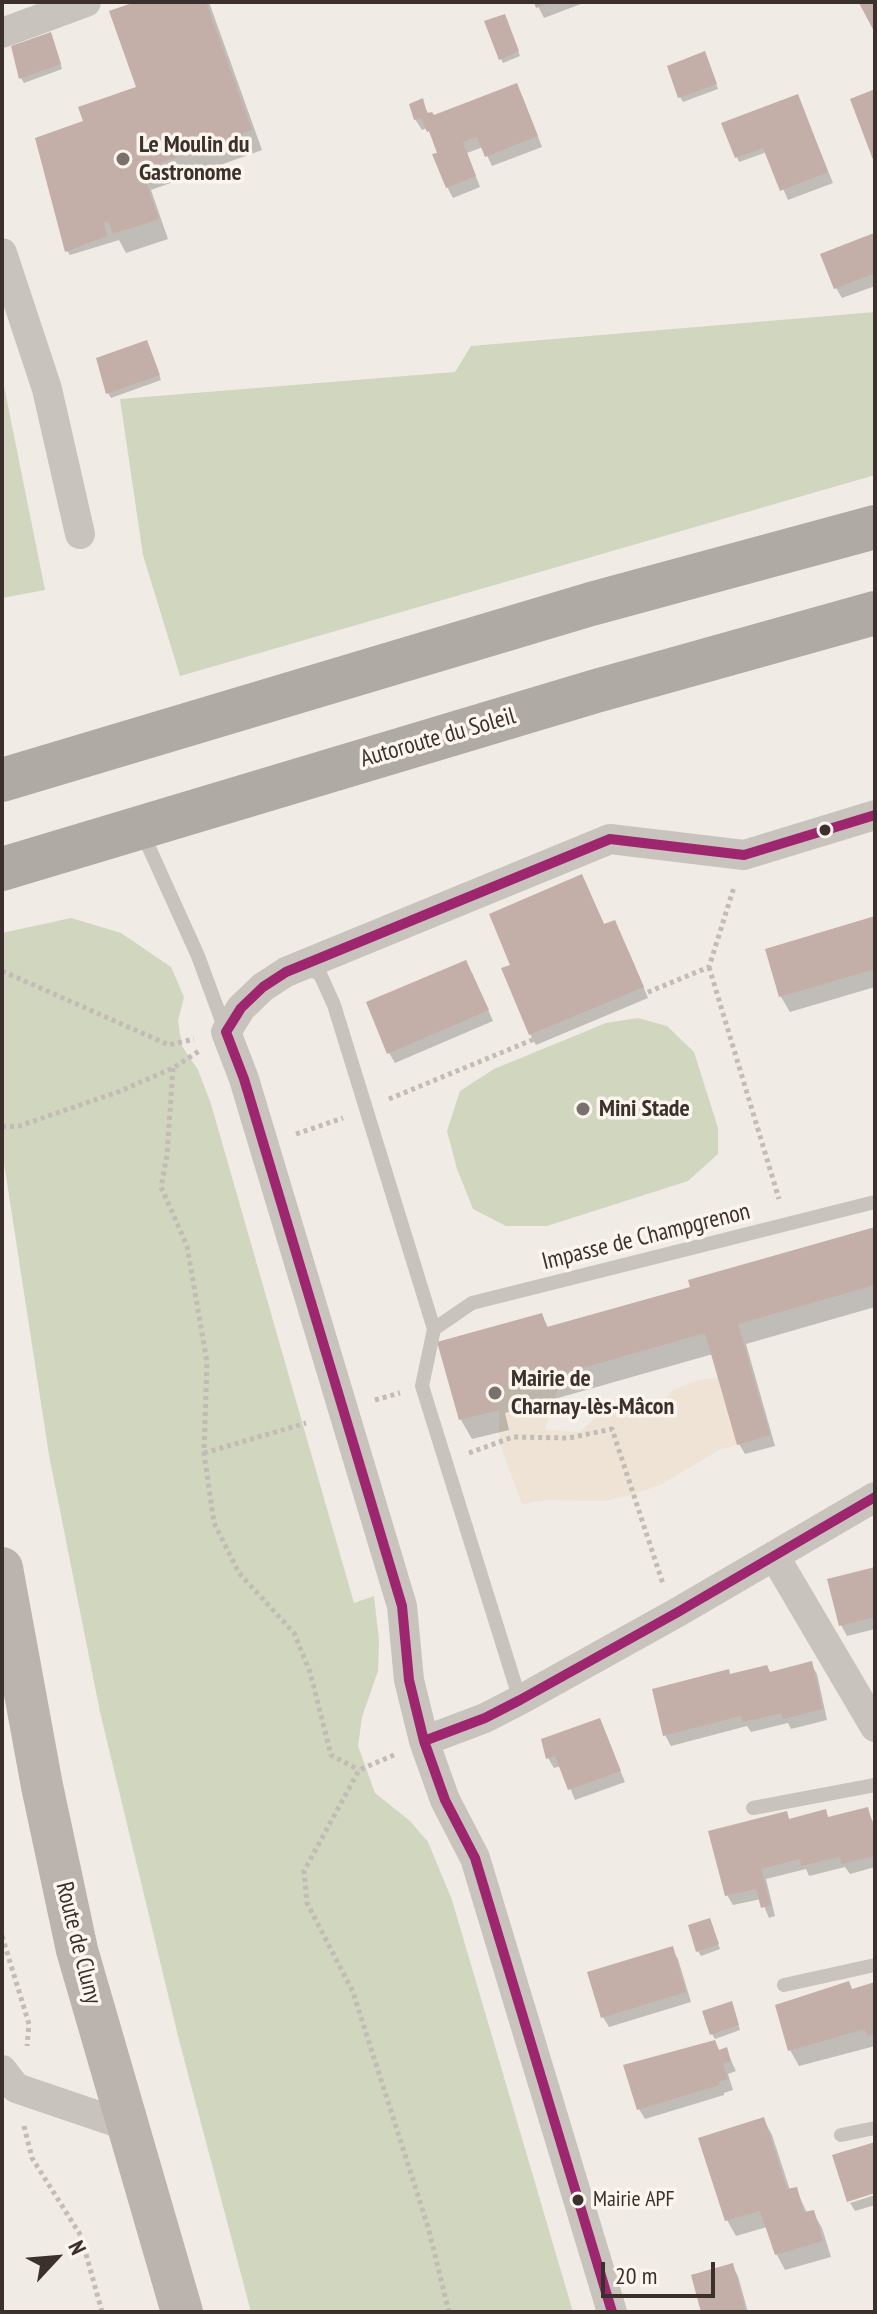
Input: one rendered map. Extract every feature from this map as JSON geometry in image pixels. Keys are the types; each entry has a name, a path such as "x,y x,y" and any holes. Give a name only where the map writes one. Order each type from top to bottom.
{"highway":[{"path":"2,780 576,609 875,527"},
{"name":"Autoroute du Soleil","path":"2,869 581,696 875,613"}],"main road":[{"name":"Route de Cluny","path":"2,1568 42,1786 77,1950 182,2312"}],"street":[{"path":"2,33 86,2"},
{"path":"2,253 47,389 80,534"},
{"path":"612,2312 475,1858 445,1800 424,1741 409,1680 402,1606 248,1094 226,1032 241,1008 263,987 300,965 610,839 744,855 875,815"},
{"path":"424,1741 485,1718 520,1700 775,1557 875,1497"},
{"path":"775,1557 875,1727"},
{"path":"2,2070 16,2088 128,2126"}],"lane":[{"path":"139,826 198,956 226,1032"},
{"path":"300,965 320,974 334,1005 434,1329 422,1386 520,1700"},
{"name":"Impasse de Champgrenon","path":"434,1329 472,1303 875,1202"},
{"path":"753,1808 875,1785"},
{"path":"784,1985 875,1965"},
{"path":"841,2135 875,2128"}],"path":[{"path":"744,855 709,967 787,1225"},
{"path":"366,1108 709,967"},
{"path":"2,971 169,1045 226,1032"},
{"path":"2,1127 19,1126 76,1107 173,1068 226,1032"},
{"path":"173,1068 167,1155 161,1187 187,1246 207,1362 204,1453 214,1523 239,1573 294,1633 310,1672 331,1755 359,1770"},
{"path":"204,1453 306,1423"},
{"path":"445,1462 513,1437 569,1438 612,1429 666,1592"},
{"path":"424,1741 359,1770 304,1871 307,1903 353,1992 428,2227 449,2312"}],"green space":[{"path":"875,312 875,475 180,676 143,555 120,399 455,372 471,346"},
{"path":"2,376 45,590 2,598"},
{"path":"71,918 121,933 171,967 184,997 178,1021 182,1046 198,1070 211,1104 354,1603 374,1596 379,1640 378,1671 362,1717 358,1746 375,1793 410,1821 428,1842 452,1900 573,2312 251,2312 179,2040 100,1712 49,1455 2,1150 2,933"},
{"name":"Mini Stade","path":"638,1018 667,1026 694,1052 718,1128 718,1154 688,1181 547,1226 506,1226 473,1209 457,1169 447,1131 460,1091 494,1069 606,1023"}],"shaded area":[{"path":"562,1374 545,1430 580,1432 606,1407 621,1407 638,1413 651,1412 673,1390 698,1380 718,1378 737,1445 719,1450 660,1485 634,1494 604,1501 547,1500 522,1504 499,1442 499,1410 495,1393"}],"building":[{"path":"135,2 206,2 252,130 142,170 159,219 113,234 108,221 104,223 107,236 65,252 35,138 83,121 78,107 136,87 109,11"},
{"path":"534,2 552,2 536,8"},
{"path":"875,2 875,33 859,3"},
{"path":"505,14 519,51 499,60 484,21"},
{"path":"51,32 61,64 19,79 11,46"},
{"path":"705,51 717,84 678,98 667,66"},
{"path":"517,83 538,136 485,157 477,137 463,142 476,176 446,188 432,154 437,153 429,131 421,118 414,120 409,104 423,98 427,113 434,115"},
{"path":"875,89 875,165 850,99"},
{"path":"798,94 828,172 780,191 763,148 735,158 721,123"},
{"path":"874,233 875,273 834,289 820,254"},
{"path":"147,340 160,375 106,394 96,358"},
{"path":"582,874 604,924 615,920 644,987 529,1035 501,968 510,965 489,914"},
{"path":"875,916 875,969 779,997 765,949"},
{"path":"466,960 489,1010 387,1054 366,1002"},
{"path":"875,1227 875,1285 738,1324 770,1435 737,1445 705,1333 495,1393 499,1410 459,1420 437,1342 542,1313 547,1327 690,1287 688,1280"},
{"path":"875,1567 875,1617 839,1626 827,1579"},
{"path":"812,1661 823,1709 783,1719 782,1713 743,1722 741,1716 663,1736 652,1689 729,1669 730,1674 767,1665 770,1672"},
{"path":"600,1718 621,1771 568,1790 555,1756 546,1759 541,1739"},
{"path":"868,1807 875,1833 875,1856 842,1864 839,1857 801,1866 800,1859 761,1869 771,1905 761,1908 756,1889 725,1896 708,1831 787,1811 789,1819 826,1809 828,1817"},
{"path":"710,1918 719,1944 696,1952 688,1925"},
{"path":"673,1946 686,1992 601,2018 587,1972"},
{"path":"849,1981 852,1989 875,1982 875,2033 867,2036 865,2029 788,2051 775,2005"},
{"path":"732,2001 739,2025 710,2035 702,2011"},
{"path":"715,2040 719,2050 727,2047 731,2061 723,2063 728,2079 719,2082 720,2085 637,2110 623,2065"},
{"path":"764,2117 787,2189 797,2187 804,2212 814,2210 823,2241 775,2255 760,2211 725,2221 698,2138"},
{"path":"875,2142 875,2193 847,2202 832,2155"},
{"path":"733,2263 746,2312 701,2312 691,2275"}],"transit line":[{"path":"226,1032 241,1008 263,987 286,972 610,839 744,855 875,815"},
{"path":"226,1032 244,1079 402,1606 409,1680 424,1741 445,1800 475,1858 612,2312"},
{"path":"424,1741 485,1718 520,1700 875,1497"}],"place":[{"name":"Le Moulin du Gastronome","path":"123,159"},
{"name":"Mini Stade","path":"583,1109"},
{"name":"Mairie de Charnay-lès-Mâcon","path":"495,1393"},
{"name":"Mairie APF","path":"578,2200"}]}
